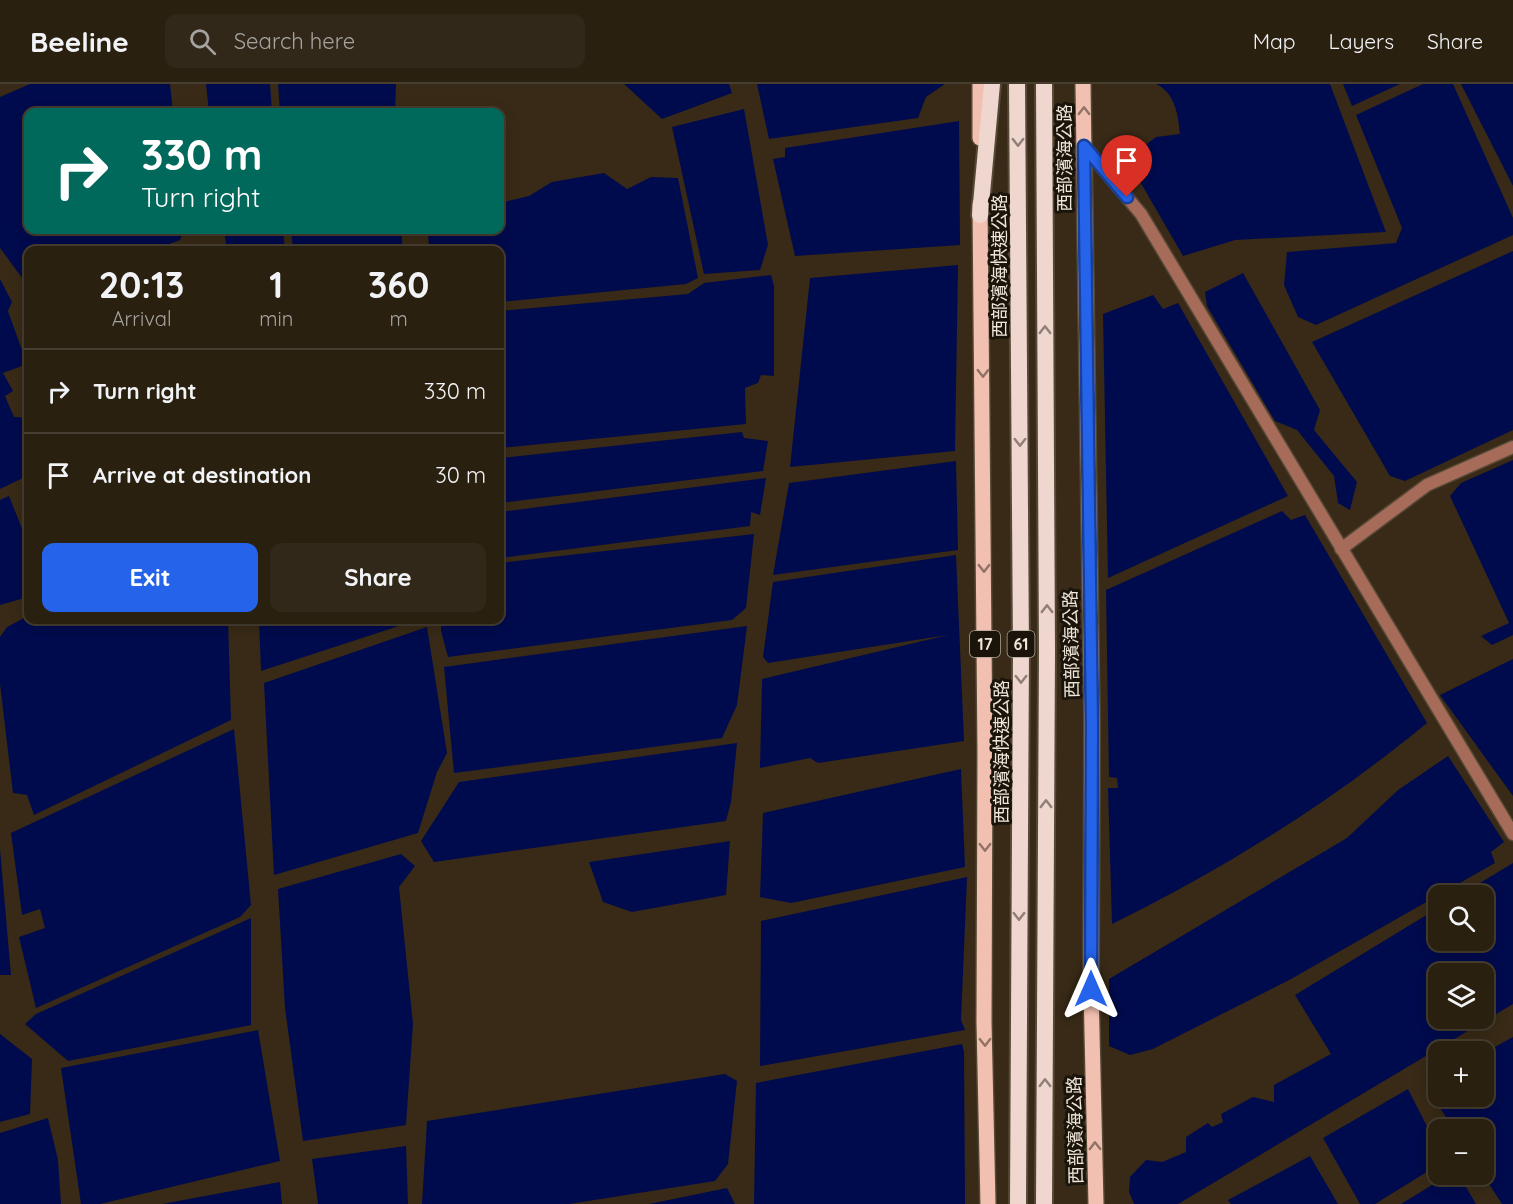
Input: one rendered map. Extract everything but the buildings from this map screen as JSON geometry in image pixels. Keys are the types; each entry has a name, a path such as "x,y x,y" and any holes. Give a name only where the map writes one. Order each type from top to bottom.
{"highway":[{"path":"981,215 992,84"},
{"name":"西部濱海快速公路","path":"1017,84 1021,640 1018,1204"},
{"name":"61","path":"1044,84 1047,628 1044,1204"}],"main road":[{"name":"17","path":"980,84 985,742 984,1022 988,1204"},
{"name":"西部濱海公路","path":"1083,84 1092,725 1091,989 1096,1204"}],"street":[{"path":"1084,146 1141,214 1513,834"},
{"path":"1341,549 1427,485 1513,447"}],"shaded area":[{"path":"30,84 170,84 173,108 24,108 24,234 182,234 180,240 164,246 24,246 24,281 0,248 0,97"},
{"path":"206,84 270,84 272,108 209,108"},
{"path":"278,84 396,84 395,108 280,108"},
{"path":"624,84 729,84 732,93 662,119"},
{"path":"757,84 945,84 926,97 918,118 769,139"},
{"path":"1156,84 1330,84 1386,232 1235,240 1183,256 1127,159 1156,137 1180,134 1174,105 1167,93"},
{"path":"1343,84 1400,84 1352,106"},
{"path":"1423,84 1453,84 1513,218 1513,235 1316,325 1298,317 1284,285 1287,252 1396,243 1402,228 1356,115"},
{"path":"1461,84 1513,84 1513,186"},
{"path":"744,109 768,245 760,270 704,274 672,127"},
{"path":"959,121 960,245 795,256 773,159 785,157 785,148"},
{"path":"604,173 627,189 651,177 678,178 698,278 686,284 504,302 504,246 429,246 428,234 504,234 504,202 529,196 552,182"},
{"path":"225,234 283,234 285,246 226,246"},
{"path":"291,234 401,234 403,246 293,246"},
{"path":"1513,251 1513,430 1405,481 1390,476 1312,342"},
{"path":"958,265 955,451 790,467 810,278"},
{"path":"1243,273 1320,410 1314,430 1357,482 1350,510 1338,503 1334,476 1297,430 1275,421 1207,306 1205,292"},
{"path":"771,275 774,286 774,376 761,375 758,383 745,388 746,424 504,448 504,311 688,294 704,283"},
{"path":"0,279 12,302 8,311 24,356 24,365 3,373 13,391 5,396 14,417 24,418 24,477 0,489"},
{"path":"1153,295 1163,309 1178,303 1288,496 1108,578 1103,314"},
{"path":"742,432 744,438 768,441 763,471 504,503 504,458"},
{"path":"1513,460 1513,635 1492,645 1481,636 1509,623 1450,496 1461,483"},
{"path":"956,461 958,550 773,575 789,483"},
{"path":"766,478 760,515 751,512 750,526 504,557 504,511"},
{"path":"9,496 24,531 24,598 0,605 0,500"},
{"path":"1282,511 1291,520 1305,515 1427,723 1353,780 1275,833 1195,881 1112,924 1108,788 1118,788 1117,778 1109,777 1106,590"},
{"path":"754,534 746,608 732,620 448,657 441,624 504,624 504,563"},
{"path":"956,555 964,741 818,763 810,758 760,768 762,679 948,635 768,663 763,657 773,582"},
{"path":"24,618 24,624 228,624 231,720 34,815 27,795 13,793 0,684 0,637 7,627"},
{"path":"259,624 405,624 261,671"},
{"path":"747,626 737,705 722,738 454,773 444,667"},
{"path":"427,627 447,753 437,772 418,833 274,875 264,683"},
{"path":"1513,659 1513,796 1440,695"},
{"path":"234,729 251,905 240,917 36,1008 19,937 45,928 40,909 22,915 11,833"},
{"path":"737,743 731,802 726,821 434,862 421,841 459,782"},
{"path":"1448,756 1504,842 1491,852 1495,863 1456,885 1428,885 1428,901 1291,979 1153,1049 1130,1055 1109,1046 1109,979 1347,838 1398,790"},
{"path":"961,769 965,867 791,903 760,897 763,813"},
{"path":"730,841 726,895 632,912 603,902 589,862"},
{"path":"0,849 11,975 0,975"},
{"path":"401,854 415,866 399,887 413,1024 406,1125 303,1141 285,1008 278,889"},
{"path":"1513,863 1513,1004 1494,1015 1494,963 1428,963 1428,1029 1471,1029 1451,1041 1428,1041 1428,1055 1178,1204 1134,1204 1129,1192 1130,1177 1146,1160 1162,1162 1186,1152 1186,1137 1208,1123 1212,1127 1223,1122 1221,1114 1253,1097 1274,1102 1274,1085 1331,1054 1295,995 1428,914 1428,951 1494,951 1494,885 1477,885"},
{"path":"967,877 961,1020 965,1030 760,1066 761,921"},
{"path":"251,918 251,1025 68,1061 25,1024 36,1014"},
{"path":"258,1030 280,1161 100,1204 81,1204 61,1068"},
{"path":"0,1034 32,1059 30,1114 0,1122"},
{"path":"1513,1037 1513,1204 1502,1204 1490,1185 1494,1185 1494,1119 1447,1119 1439,1107 1494,1107 1494,1047"},
{"path":"962,1044 964,1052 965,1204 754,1204 756,1083"},
{"path":"725,1074 737,1081 728,1164 715,1181 569,1204 422,1204 427,1121"},
{"path":"1408,1089 1428,1128 1428,1171 1375,1204 1360,1204 1323,1138"},
{"path":"48,1118 58,1160 61,1204 0,1204 0,1133"},
{"path":"406,1146 408,1204 318,1204 312,1159"},
{"path":"1310,1156 1338,1204 1231,1204 1228,1200"},
{"path":"280,1182 282,1204 162,1204"},
{"path":"1432,1185 1465,1185 1476,1204 1401,1204"},
{"path":"727,1188 735,1204 649,1204"}],"route":[{"path":"1091,989 1092,725 1084,146 1127,197"}]}
